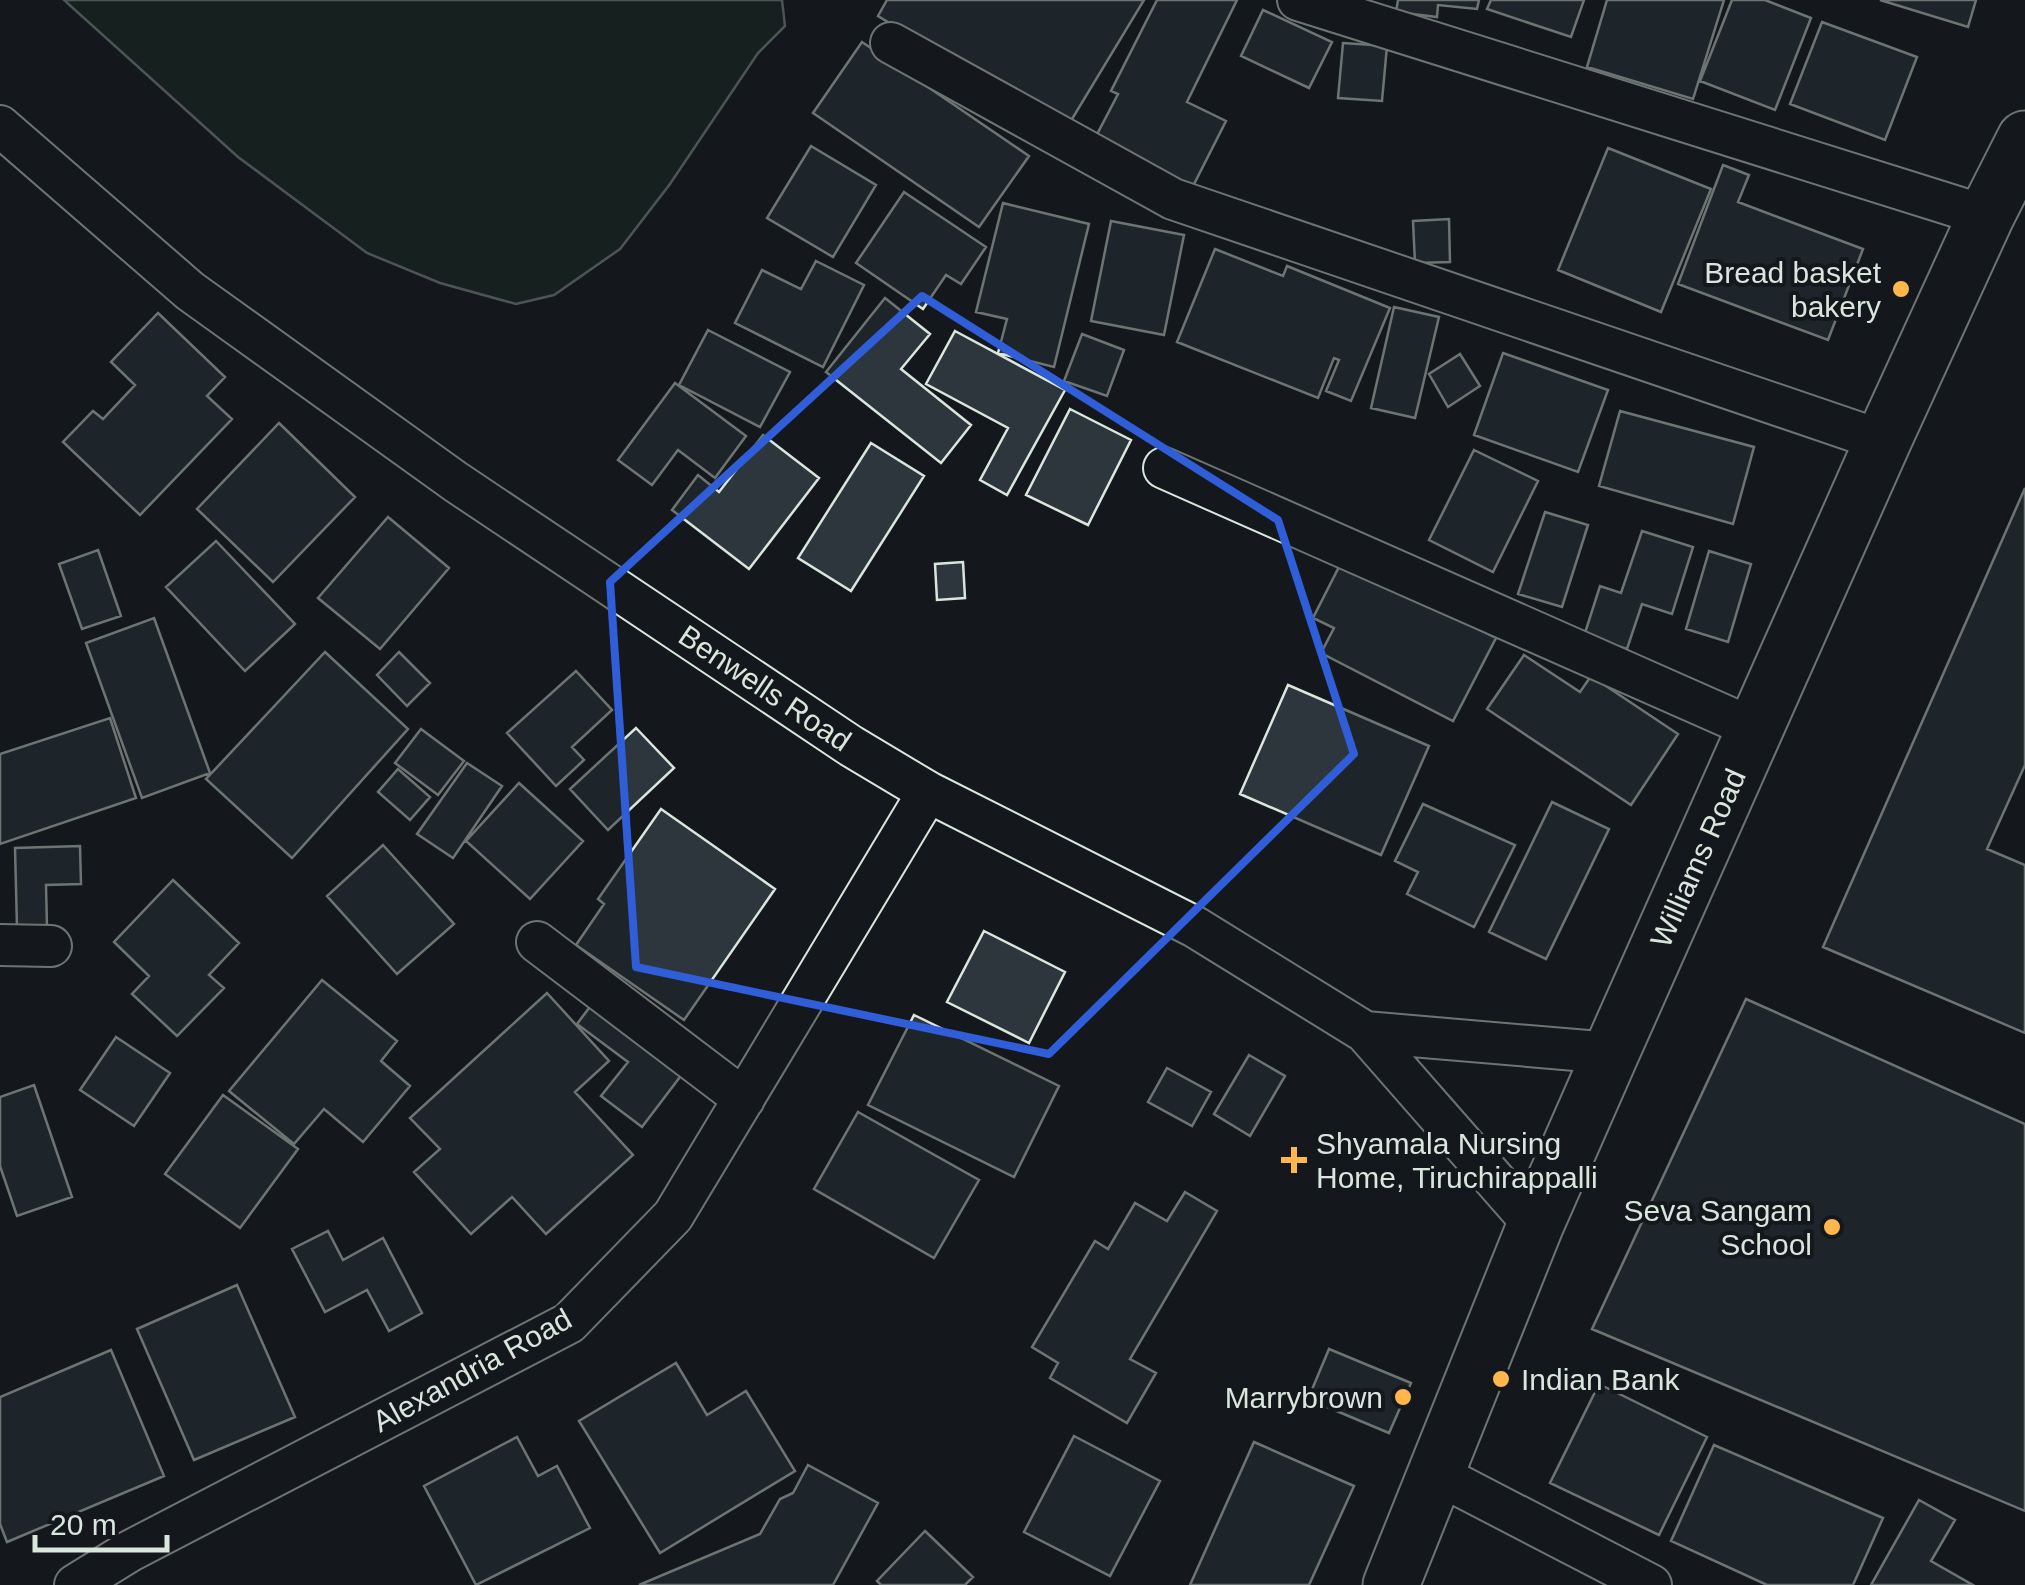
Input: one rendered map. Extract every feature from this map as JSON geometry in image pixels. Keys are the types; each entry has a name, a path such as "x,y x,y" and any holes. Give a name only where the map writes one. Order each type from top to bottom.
{"street":[{"path":"1298,0 1986,216"},
{"path":"891,44 1173,199 1883,442"},
{"name":"Benwells Road","path":"0,126 190,291 456,482 851,746 928,792 1194,927 1365,1032 1534,1226"},
{"name":"Williams Road","path":"1391,1585 1534,1226 1883,442 2025,139"},
{"path":"1164,468 1755,729"},
{"name":"Alexandria Road","path":"75,1585 130,1551 568,1323 674,1216 928,792"},
{"path":"537,942 744,1099"},
{"path":"0,946 52,946"},
{"path":"1365,1032 1610,1053"},
{"path":"1435,1473 1651,1585"}],"highlighted area":[{"path":"922,296 1278,520 1354,754 1049,1054 636,967 610,582"}],"green space":[{"path":"64,0 782,0 785,26 758,53 670,184 620,249 554,295 516,304 440,283 367,253 238,157"}],"building":[{"path":"887,0 1144,0 1066,129 878,16"},
{"path":"1157,0 1237,0 1187,102 1226,121 1191,190 1093,142 1118,94 1111,91"},
{"path":"1398,0 1479,0 1477,9 1438,5 1437,17 1396,12"},
{"path":"1491,0 1584,0 1571,37 1487,9"},
{"path":"1607,0 1724,0 1693,99 1587,67"},
{"path":"1732,0 1765,0 1811,18 1775,110 1700,81"},
{"path":"1880,0 1976,0 1968,27"},
{"path":"1263,10 1332,42 1309,88 1241,56"},
{"path":"1822,22 1917,57 1885,140 1790,104"},
{"path":"862,42 1029,156 979,227 813,113"},
{"path":"1343,43 1387,46 1382,101 1338,98"},
{"path":"811,146 876,185 833,257 767,218"},
{"path":"1608,148 1711,189 1661,312 1558,270"},
{"path":"1723,165 1749,175 1738,202 1863,249 1828,340 1678,284"},
{"path":"904,192 986,247 961,284 946,275 923,309 856,263"},
{"path":"1003,203 1089,224 1054,367 998,353 1007,319 976,312"},
{"path":"1449,219 1450,262 1415,263 1413,221"},
{"path":"1111,221 1184,235 1164,335 1091,321"},
{"path":"1215,249 1283,276 1287,266 1390,308 1351,401 1326,391 1339,360 1334,358 1318,398 1177,342"},
{"path":"816,261 864,285 823,367 735,323 762,270 801,289"},
{"path":"885,298 930,334 901,369 971,425 941,463 826,372"},
{"path":"1394,307 1439,317 1415,418 1371,408"},
{"path":"158,313 225,377 207,396 232,419 140,515 63,442 93,411 103,419 135,385 111,362"},
{"path":"708,330 790,372 760,427 679,385"},
{"path":"955,331 1065,390 1007,495 980,480 1008,428 926,384"},
{"path":"1082,334 1124,350 1107,396 1064,381"},
{"path":"1503,353 1608,390 1578,472 1474,435"},
{"path":"1460,354 1480,386 1448,407 1429,374"},
{"path":"675,383 746,436 715,478 678,450 652,485 618,460"},
{"path":"1070,409 1131,440 1088,525 1026,495"},
{"path":"1620,411 1754,447 1733,524 1599,486"},
{"path":"279,423 355,497 273,582 197,509"},
{"path":"763,435 819,478 749,569 672,510 698,475 719,492"},
{"path":"871,443 924,476 851,591 798,558"},
{"path":"1474,450 1538,481 1493,572 1429,540"},
{"path":"2025,488 2025,765 1987,849 2025,865 2025,1033 1823,947"},
{"path":"1545,512 1588,525 1562,607 1518,594"},
{"path":"388,517 449,568 380,649 318,598"},
{"path":"1642,531 1693,547 1672,614 1642,604 1627,649 1584,636 1600,586 1621,593"},
{"path":"216,541 295,624 245,671 166,587"},
{"path":"98,550 121,616 82,629 59,564"},
{"path":"1709,551 1751,564 1728,642 1686,629"},
{"path":"1342,561 1496,638 1453,721 1321,653 1334,628 1313,618"},
{"path":"963,562 965,598 937,600 935,564"},
{"path":"154,618 210,773 142,798 86,643"},
{"path":"325,652 408,729 292,858 206,779"},
{"path":"399,652 430,683 407,706 377,675"},
{"path":"1524,655 1580,692 1591,676 1678,734 1631,805 1487,709"},
{"path":"576,671 612,710 572,747 584,760 556,786 507,733"},
{"path":"1288,685 1429,746 1381,855 1240,794"},
{"path":"110,718 136,798 0,844 0,754"},
{"path":"636,728 674,768 608,830 570,789"},
{"path":"421,729 464,761 438,795 395,763"},
{"path":"467,763 502,786 453,858 417,834"},
{"path":"398,769 430,797 410,820 378,792"},
{"path":"519,783 583,841 530,899 466,841"},
{"path":"1552,802 1609,829 1546,959 1489,932"},
{"path":"1423,804 1515,845 1474,927 1407,894 1418,872 1395,861"},
{"path":"661,809 775,889 684,1020 576,945 604,904 598,899"},
{"path":"383,845 454,924 397,974 327,896"},
{"path":"80,846 81,884 46,885 47,927 17,928 15,848"},
{"path":"173,880 239,943 209,975 224,988 177,1036 132,994 149,976 114,942"},
{"path":"984,931 1065,972 1029,1043 947,1002"},
{"path":"322,980 397,1041 381,1061 410,1086 363,1142 324,1109 294,1144 229,1091"},
{"path":"547,993 609,1061 575,1092 633,1155 546,1234 512,1197 471,1234 414,1172 440,1149 410,1118"},
{"name":"Seva Sangam School","path":"1746,999 2025,1124 2025,1511 1592,1329"},
{"path":"592,1004 683,1073 642,1127 601,1096 628,1062 577,1024"},
{"path":"914,1015 1059,1086 1014,1177 868,1105"},
{"path":"116,1037 170,1073 134,1126 80,1090"},
{"path":"1249,1055 1285,1076 1250,1136 1214,1114"},
{"path":"1167,1068 1211,1092 1192,1126 1148,1102"},
{"path":"34,1085 72,1197 17,1216 0,1166 0,1097"},
{"path":"223,1095 298,1149 240,1228 165,1174"},
{"path":"858,1112 979,1180 934,1258 814,1189"},
{"path":"1185,1192 1217,1211 1130,1359 1156,1373 1127,1423 1050,1378 1058,1363 1032,1347 1095,1241 1108,1249 1135,1203 1167,1221"},
{"path":"328,1231 343,1260 383,1238 422,1313 389,1331 367,1290 325,1312 292,1249"},
{"path":"237,1285 295,1417 194,1460 137,1329"},
{"path":"1329,1349 1411,1383 1389,1433 1308,1399"},
{"path":"111,1350 164,1476 7,1542 0,1524 0,1397"},
{"path":"676,1363 707,1415 746,1391 795,1471 660,1553 579,1421"},
{"path":"1599,1384 1707,1437 1659,1535 1550,1483"},
{"path":"1074,1436 1160,1481 1110,1576 1024,1532"},
{"path":"517,1437 538,1476 557,1466 590,1528 476,1585 424,1486"},
{"path":"1254,1442 1354,1486 1309,1585 1190,1585"},
{"path":"1714,1445 1883,1518 1853,1585 1767,1585 1671,1541"},
{"path":"808,1465 878,1503 833,1585 639,1585 760,1534 780,1499 793,1493"},
{"path":"1919,1500 1955,1520 1931,1561 1973,1585 1871,1585"},
{"path":"925,1531 973,1577 965,1585 881,1585 877,1581"}],"place":[{"name":"Bread basket bakery","path":"1901,289"},
{"name":"Shyamala Nursing Home, Tiruchirappalli","path":"1294,1160"},
{"name":"Seva Sangam School","path":"1832,1227"},
{"name":"Indian Bank","path":"1501,1379"},
{"name":"Marrybrown","path":"1403,1397"}]}
